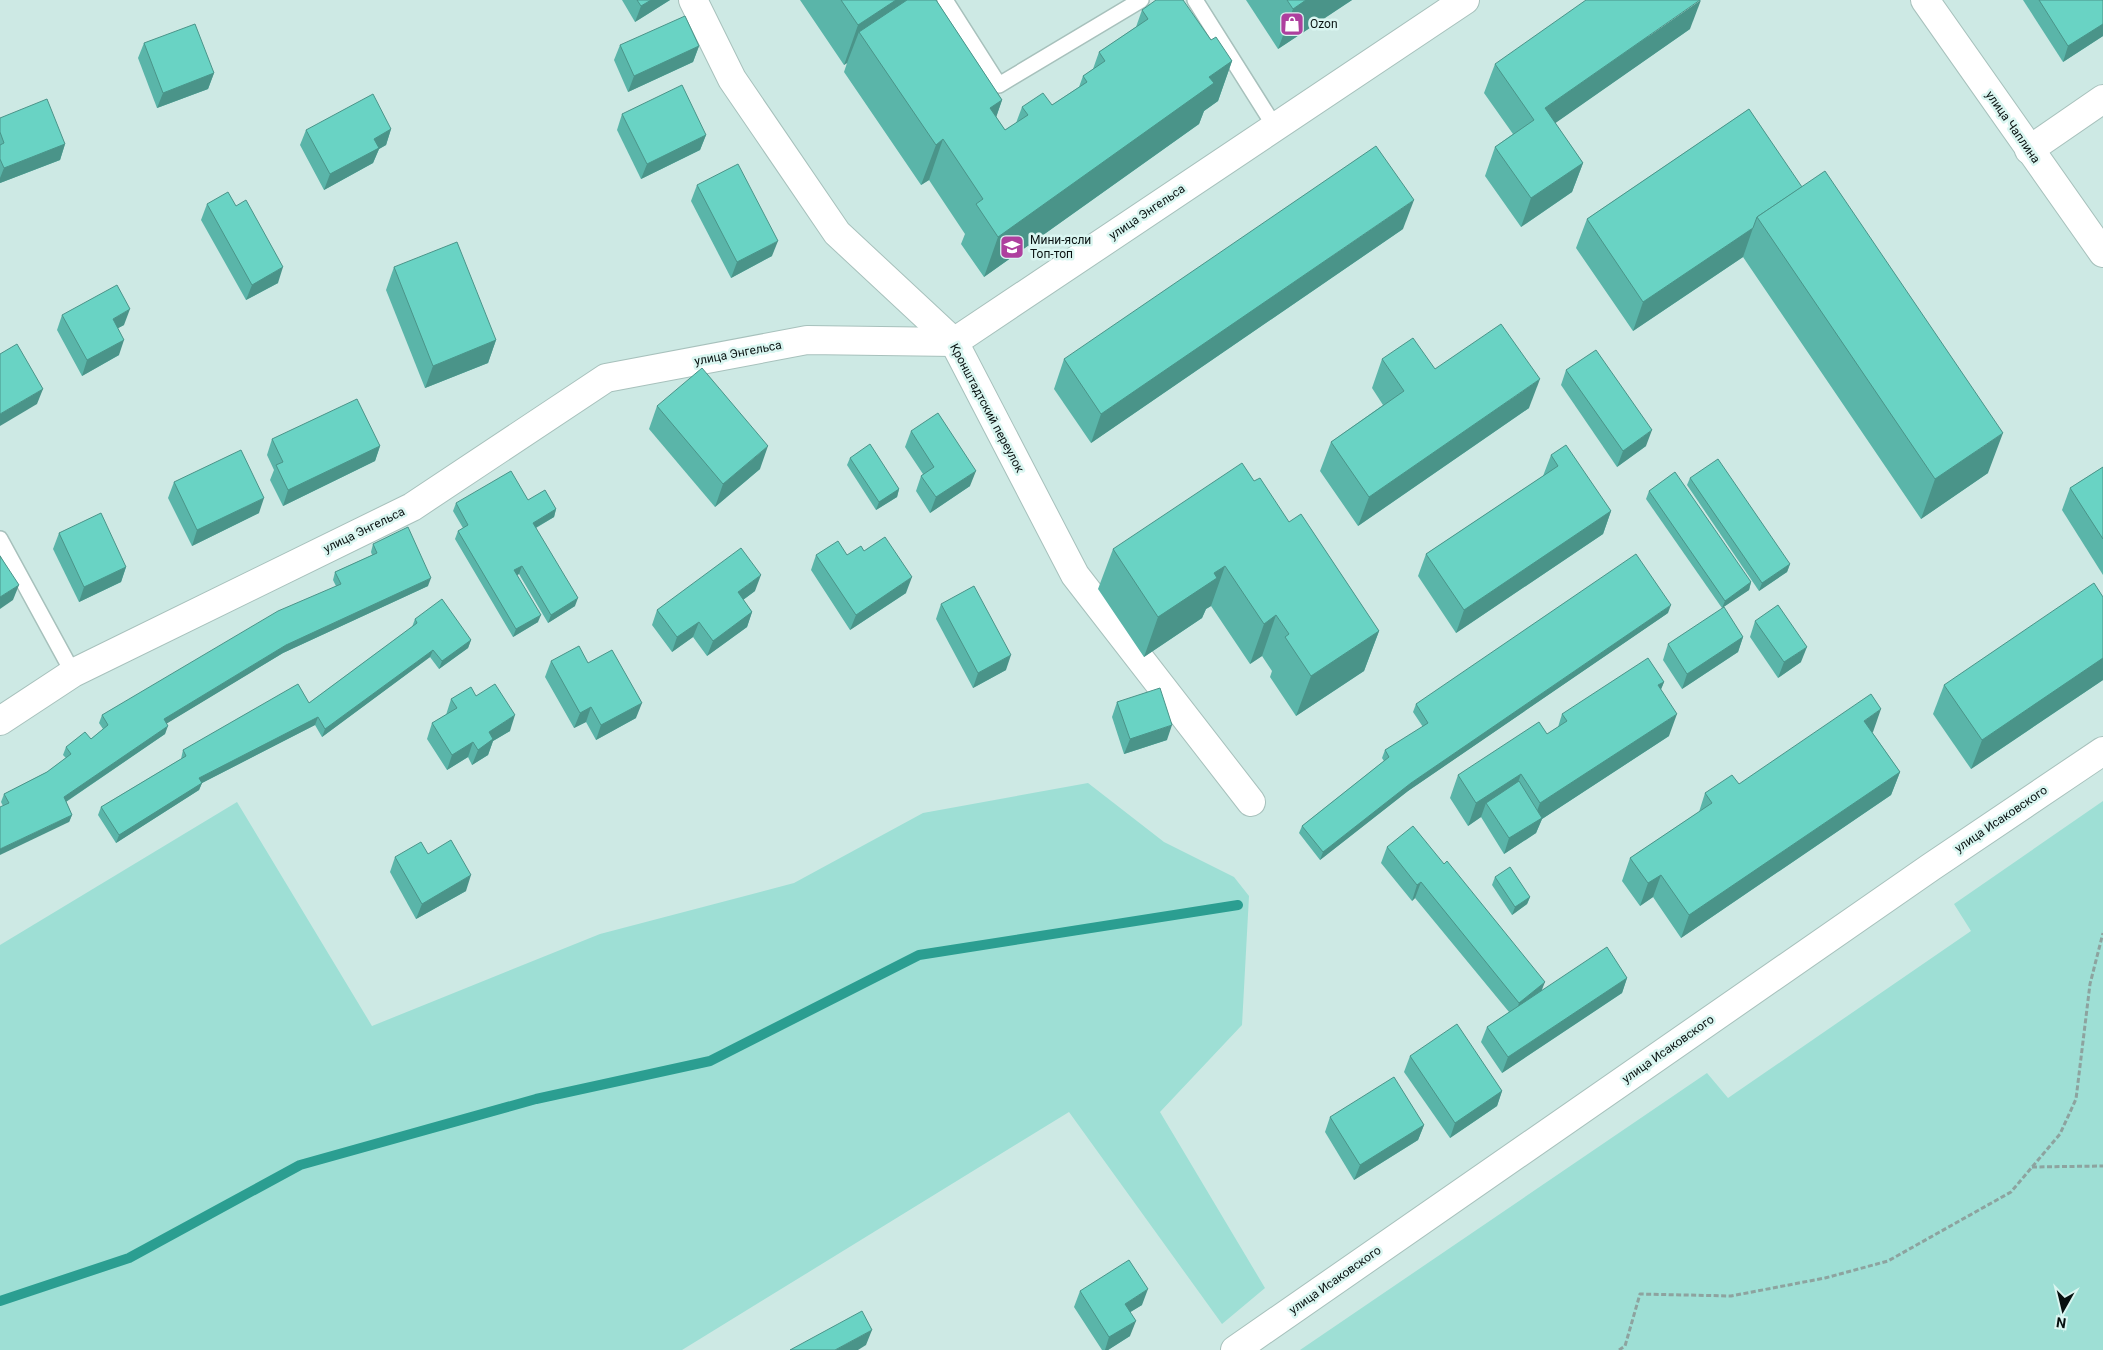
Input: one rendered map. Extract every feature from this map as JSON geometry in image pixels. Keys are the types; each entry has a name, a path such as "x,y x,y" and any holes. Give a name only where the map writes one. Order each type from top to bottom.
{"street":[{"name":"Кронштадтский переулок","path":"693,0 732,79 837,234 954,342 1074,575 1251,802"},
{"name":"улица Энгельса","path":"0,721 73,673 412,506 606,378 807,340 954,342 1464,0"},
{"name":"улица Чаплина","path":"1925,0 2103,253"},
{"path":"2029,150 2103,98"},
{"name":"улица Исаковского","path":"1235,1350 1923,872 2103,751"}],"lane":[{"path":"945,0 999,85 1140,0"},
{"path":"1195,0 1275,126"},
{"path":"0,539 73,673"}],"path":[{"path":"1619,1350 1625,1346 1640,1294 1731,1296 1825,1278 1888,1261 2011,1192 2060,1134 2076,1099 2090,984 2103,933"},
{"path":"2032,1167 2103,1166"}],"green space":[{"path":"1088,783 1164,842 1234,877 1249,896 1242,1025 1160,1112 1265,1288 1222,1324 1069,1112 682,1350 0,1350 0,945 237,802 372,1026 600,934 794,883 923,813"},
{"path":"2103,801 2103,1350 1300,1350 1707,1073 1728,1098 1971,931 1954,904"}],"building":[{"path":"637,0 651,0 641,6"},
{"path":"841,0 896,0 858,25"},
{"path":"907,0 936,0 1002,100 990,108 1005,130 1028,115 1022,107 1043,93 1052,105 1087,82 1083,76 1105,61 1099,52 1148,19 1142,10 1156,0 1183,0 1211,40 1216,37 1232,61 1209,77 1214,83 998,237 976,204 983,199 943,139 936,145 859,32"},
{"path":"1287,0 1306,0 1293,9"},
{"path":"1586,0 1700,0 1545,108 1583,163 1531,198 1495,147 1534,120 1495,64"},
{"path":"2039,0 2103,0 2103,24 2068,46"},
{"path":"685,16 699,46 634,76 620,45"},
{"path":"195,24 214,73 163,93 144,43"},
{"path":"682,85 706,135 647,164 622,114"},
{"path":"373,94 391,129 374,139 379,148 330,174 306,130"},
{"path":"47,99 65,144 4,168 0,159 0,145 4,143 0,132 0,118"},
{"path":"1749,109 1802,187 1757,217 1753,228 1643,302 1587,219"},
{"path":"1376,146 1414,200 1101,414 1064,359"},
{"path":"738,164 778,241 737,262 697,185"},
{"path":"1825,171 2003,433 1935,479 1757,217"},
{"path":"228,192 236,206 246,200 283,267 252,285 207,204"},
{"path":"457,242 496,340 433,366 394,267"},
{"path":"117,285 130,309 113,319 124,340 87,360 62,315"},
{"path":"1501,324 1540,379 1369,497 1331,442 1404,391 1382,359 1413,338 1435,369"},
{"path":"17,344 43,389 0,414 0,354"},
{"path":"1596,350 1652,430 1623,451 1566,370"},
{"path":"702,368 768,446 723,484 657,406"},
{"path":"357,399 380,446 288,490 276,465 283,462 272,439"},
{"path":"938,413 976,471 936,497 921,476 934,467 911,431"},
{"path":"870,444 899,489 879,502 850,458"},
{"path":"1566,445 1611,511 1464,610 1426,554 1558,466 1551,455"},
{"path":"241,450 264,498 197,530 174,482"},
{"path":"1718,459 1790,564 1762,583 1690,478"},
{"path":"1242,463 1254,481 1260,478 1289,522 1301,514 1379,631 1311,676 1285,637 1289,634 1276,615 1264,624 1225,566 1214,573 1217,578 1158,617 1113,549"},
{"path":"2103,467 2103,539 2070,488"},
{"path":"511,471 528,500 545,490 556,509 533,523 578,598 551,615 522,566 514,570 541,615 516,629 458,531 468,525 456,503"},
{"path":"1675,472 1751,582 1725,601 1649,491"},
{"path":"101,513 126,567 84,587 59,533"},
{"path":"408,527 431,578 286,645 164,719 168,726 64,797 72,815 0,849 0,807 9,803 4,794 47,772 71,754 66,747 85,732 91,739 108,725 102,715 278,611 341,584 335,572 377,553 373,544"},
{"path":"885,537 912,577 856,615 816,555 838,541 847,555 861,546 864,551"},
{"path":"741,548 761,575 738,592 752,612 713,641 699,622 677,637 657,610"},
{"path":"1636,554 1671,605 1411,783 1323,852 1302,826 1389,757 1385,750 1428,723 1416,704"},
{"path":"0,556 19,585 0,597"},
{"path":"2094,583 2103,597 2103,658 1982,740 1944,685"},
{"path":"974,586 1011,655 978,673 941,604"},
{"path":"442,599 471,640 442,661 433,650 325,729 318,717 199,778 202,783 119,835 101,807 186,756 183,750 298,684 309,703 417,623 415,619"},
{"path":"1778,605 1807,647 1784,662 1755,621"},
{"path":"1724,607 1743,637 1687,674 1668,644"},
{"path":"579,646 588,663 612,650 642,703 601,725 591,707 580,713 551,661"},
{"path":"1648,658 1664,682 1658,685 1677,714 1540,803 1521,774 1476,803 1458,775 1539,722 1547,734 1567,721 1562,714"},
{"path":"495,684 515,715 489,732 493,739 478,750 473,742 452,755 432,723 457,708 451,699 471,687 476,696"},
{"path":"1160,688 1172,725 1130,739 1117,702"},
{"path":"1871,694 1881,709 1864,721 1900,772 1689,915 1661,875 1648,883 1630,858 1712,803 1705,793 1732,775 1739,784"},
{"path":"1519,781 1542,818 1509,838 1486,803"},
{"path":"1413,826 1444,864 1447,861 1545,982 1519,1003 1421,882 1417,885 1387,847"},
{"path":"451,840 471,875 422,904 395,857 421,842 428,854"},
{"path":"1510,867 1530,897 1515,907 1495,877"},
{"path":"1607,947 1627,978 1508,1057 1487,1027"},
{"path":"1457,1024 1502,1091 1455,1123 1410,1056"},
{"path":"1394,1077 1424,1125 1360,1165 1330,1117"},
{"path":"1129,1260 1148,1289 1125,1304 1136,1321 1109,1337 1080,1291"},
{"path":"862,1311 872,1330 835,1350 790,1350"}],"waterway":[{"path":"0,1301 129,1258 300,1165 536,1099 710,1061 919,955 1238,905"}],"place":[{"name":"Ozon","path":"1292,24"},
{"name":"Мини-ясли Топ-топ","path":"1012,247"}]}
